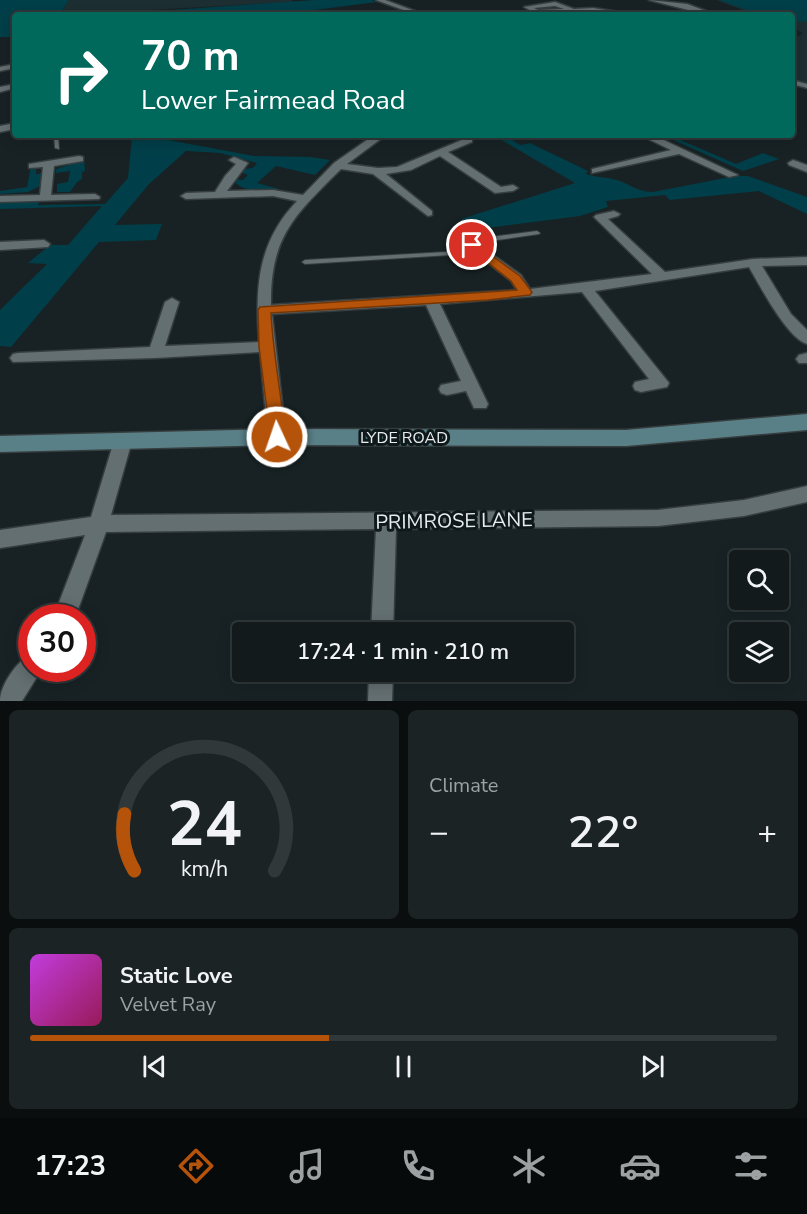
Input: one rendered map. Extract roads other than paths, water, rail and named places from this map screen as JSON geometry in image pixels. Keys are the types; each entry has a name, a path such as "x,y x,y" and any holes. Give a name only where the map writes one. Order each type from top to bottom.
{"street":[{"path":"379,0 406,12"},
{"path":"645,5 652,0 687,6 705,12"},
{"path":"572,10 562,5 548,3 527,7 537,12 572,10 595,12"},
{"path":"633,12 637,9"},
{"path":"277,437 264,310 267,261 272,245 279,231 305,199 355,149 375,138"},
{"path":"652,138 733,175"},
{"path":"338,165 377,172 399,170 416,165 451,145 469,140"},
{"path":"596,171 681,150"},
{"path":"440,151 500,192"},
{"path":"33,166 79,159"},
{"path":"45,198 49,163"},
{"path":"219,195 229,178 243,163"},
{"path":"793,163 807,169"},
{"path":"377,172 428,213"},
{"path":"486,196 513,188"},
{"path":"186,196 273,193 305,199"},
{"path":"0,199 95,197"},
{"path":"614,214 600,217 663,278"},
{"path":"0,246 44,244"},
{"path":"17,256 25,245"},
{"path":"472,245 516,278 525,292"},
{"path":"264,310 586,288 753,263 807,261"},
{"path":"753,263 786,317 807,339"},
{"path":"586,288 661,383 640,386"},
{"path":"431,300 480,404"},
{"path":"155,353 172,302"},
{"path":"18,358 86,353 155,353 266,347"},
{"path":"447,389 471,386"},
{"name":"LYDE ROAD","path":"0,444 277,437 626,438 807,422"},
{"path":"69,604 99,524 123,441"},
{"name":"PRIMROSE LANE","path":"0,538 99,524 658,518 744,508 807,494"},
{"path":"382,622 386,521"},
{"path":"8,701 21,682"},
{"path":"380,701 381,682"}],"lane":[{"path":"56,138 57,148"},
{"path":"305,262 472,245 490,239 537,233"}]}
